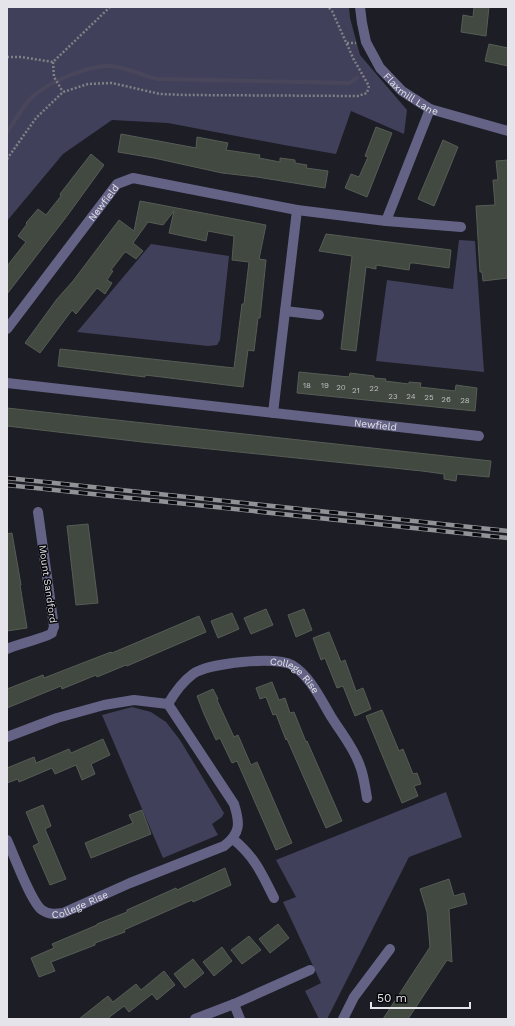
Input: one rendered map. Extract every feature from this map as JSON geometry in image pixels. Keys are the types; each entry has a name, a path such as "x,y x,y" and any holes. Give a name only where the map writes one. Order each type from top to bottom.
{"street":[{"name":"Flaxmill Lane","path":"360,7 366,42 380,68 402,90 430,109 508,131"},
{"path":"386,221 430,109"},
{"name":"Newfield","path":"7,329 117,184 133,178 297,210 386,221 461,227"},
{"path":"273,413 297,210"},
{"path":"285,311 319,315"},
{"name":"Newfield","path":"7,383 479,436"},
{"name":"Mount Sandford","path":"7,649 45,637 52,633 54,627 38,512"},
{"name":"College Rise","path":"168,704 178,688 194,673 211,666 244,662 274,661 290,664 303,674 317,692 354,751 361,767 367,798"},
{"path":"7,737 57,718 104,705 134,700 168,704 234,804 239,819 238,828 233,839 245,848 257,863 274,898"},
{"name":"College Rise","path":"7,840 34,902 42,910 53,915 64,913 130,883 224,846 233,839"},
{"path":"343,1019 354,997 390,949"},
{"path":"195,1019 234,1004 310,970"},
{"path":"234,1004 240,1019"}],"path":[{"path":"63,92 54,77 53,62 110,7"},
{"path":"7,159 36,118 63,92 88,84 112,83 160,94 185,95 358,96 367,93 369,86 354,60 332,11 328,7"},
{"path":"7,57 21,57 53,62"}],"shaded area":[{"path":"7,7 349,7 350,18 360,55 407,110 404,134 351,111 336,154 168,123 112,120 63,154 7,221"},
{"path":"459,240 475,241 484,372 376,361 387,280 453,289"},
{"path":"151,244 229,256 220,340 217,345 208,346 77,332"},
{"path":"132,707 151,712 166,722 180,740 224,813 222,817 212,824 218,835 163,858 102,715"},
{"path":"446,792 462,837 409,857 327,1019 319,1019 305,991 321,983 283,902 296,897 276,860"}],"building":[{"path":"474,7 489,7 486,36 461,32 463,15 473,17"},
{"path":"489,44 508,48 508,66 485,61"},
{"path":"376,127 392,133 367,197 345,188 351,174 359,177 368,157 365,156"},
{"path":"121,134 196,148 197,137 228,143 226,150 260,155 259,158 280,162 280,158 295,160 295,163 307,165 306,168 328,171 325,188 222,173 154,158 118,152"},
{"path":"443,140 458,147 434,206 418,199"},
{"path":"91,154 104,165 7,294 7,266 26,242 18,236 27,224 26,223 38,209 46,215 61,196 60,194"},
{"path":"508,160 508,278 483,281 482,272 480,272 476,206 495,205 493,180 498,180 496,161"},
{"path":"140,201 266,225 259,259 266,260 260,318 258,318 254,351 248,350 243,387 58,366 60,349 234,368 249,262 232,260 234,236 208,231 206,241 169,233 174,211 163,225 148,222 133,243 143,251 136,259 126,252 124,253 111,270 113,271 107,280 112,283 105,294 97,288 76,314 72,310 40,353 25,343 57,299 73,281 119,220 134,231"},
{"path":"326,234 451,250 449,268 414,263 410,263 409,270 376,265 376,269 366,267 356,351 341,349 352,256 319,251"},
{"path":"299,372 349,377 350,373 374,376 374,378 386,379 385,381 409,384 409,382 421,383 420,387 455,391 456,385 477,388 475,411 297,393"},
{"path":"7,408 491,461 489,477 457,474 456,481 444,479 444,474 422,471 142,442 7,426"},
{"path":"88,524 98,603 76,605 67,526"},
{"path":"12,533 27,628 7,631 7,534"},
{"path":"266,609 273,625 251,634 244,618"},
{"path":"304,609 312,630 296,637 288,615"},
{"path":"232,613 239,629 218,638 211,621"},
{"path":"199,616 206,632 127,666 126,665 97,677 96,675 62,689 61,686 7,708 7,689 43,675 44,678 111,652 112,653"},
{"path":"329,632 341,662 345,660 356,691 363,688 371,709 355,716 343,686 337,688 325,658 321,660 313,638"},
{"path":"272,682 279,700 285,698 290,713 294,712 342,821 326,828 287,739 286,740 276,714 273,715 266,697 260,699 256,688"},
{"path":"213,689 234,737 238,735 251,765 257,762 292,843 276,850 237,761 232,763 220,738 216,740 197,696"},
{"path":"382,710 399,751 403,749 413,774 417,773 421,784 414,786 418,796 402,803 366,716"},
{"path":"103,739 110,755 91,764 95,774 82,780 76,765 55,774 52,768 19,782 18,779 7,783 7,768 34,757 36,763 69,749 71,753"},
{"path":"43,805 51,826 45,829 66,879 50,885 33,846 39,843 26,812"},
{"path":"142,810 151,834 91,858 85,843 133,823 129,815"},
{"path":"225,868 231,885 193,902 192,900 124,930 125,932 95,943 95,945 51,962 55,971 39,977 31,958 54,948 52,944 127,912 127,910 176,888 177,890"},
{"path":"449,879 454,896 464,893 467,904 449,909 452,962 447,960 408,1019 383,1019 430,947 427,912 420,889"},
{"path":"278,924 289,938 270,953 259,939"},
{"path":"249,936 261,950 242,964 231,950"},
{"path":"222,947 232,961 214,976 203,962"},
{"path":"193,959 204,973 185,988 174,974"},
{"path":"164,971 175,985 157,1000 152,994 129,1012 124,1006 107,1019 79,1019 108,996 113,1002 136,984 141,990"}],"waterway":[{"path":"7,132 25,105 39,91 58,80 80,71 102,66 123,68 158,79 349,83 357,78"}],"railway":[{"path":"7,478 508,531"},
{"path":"7,485 508,538"}]}
